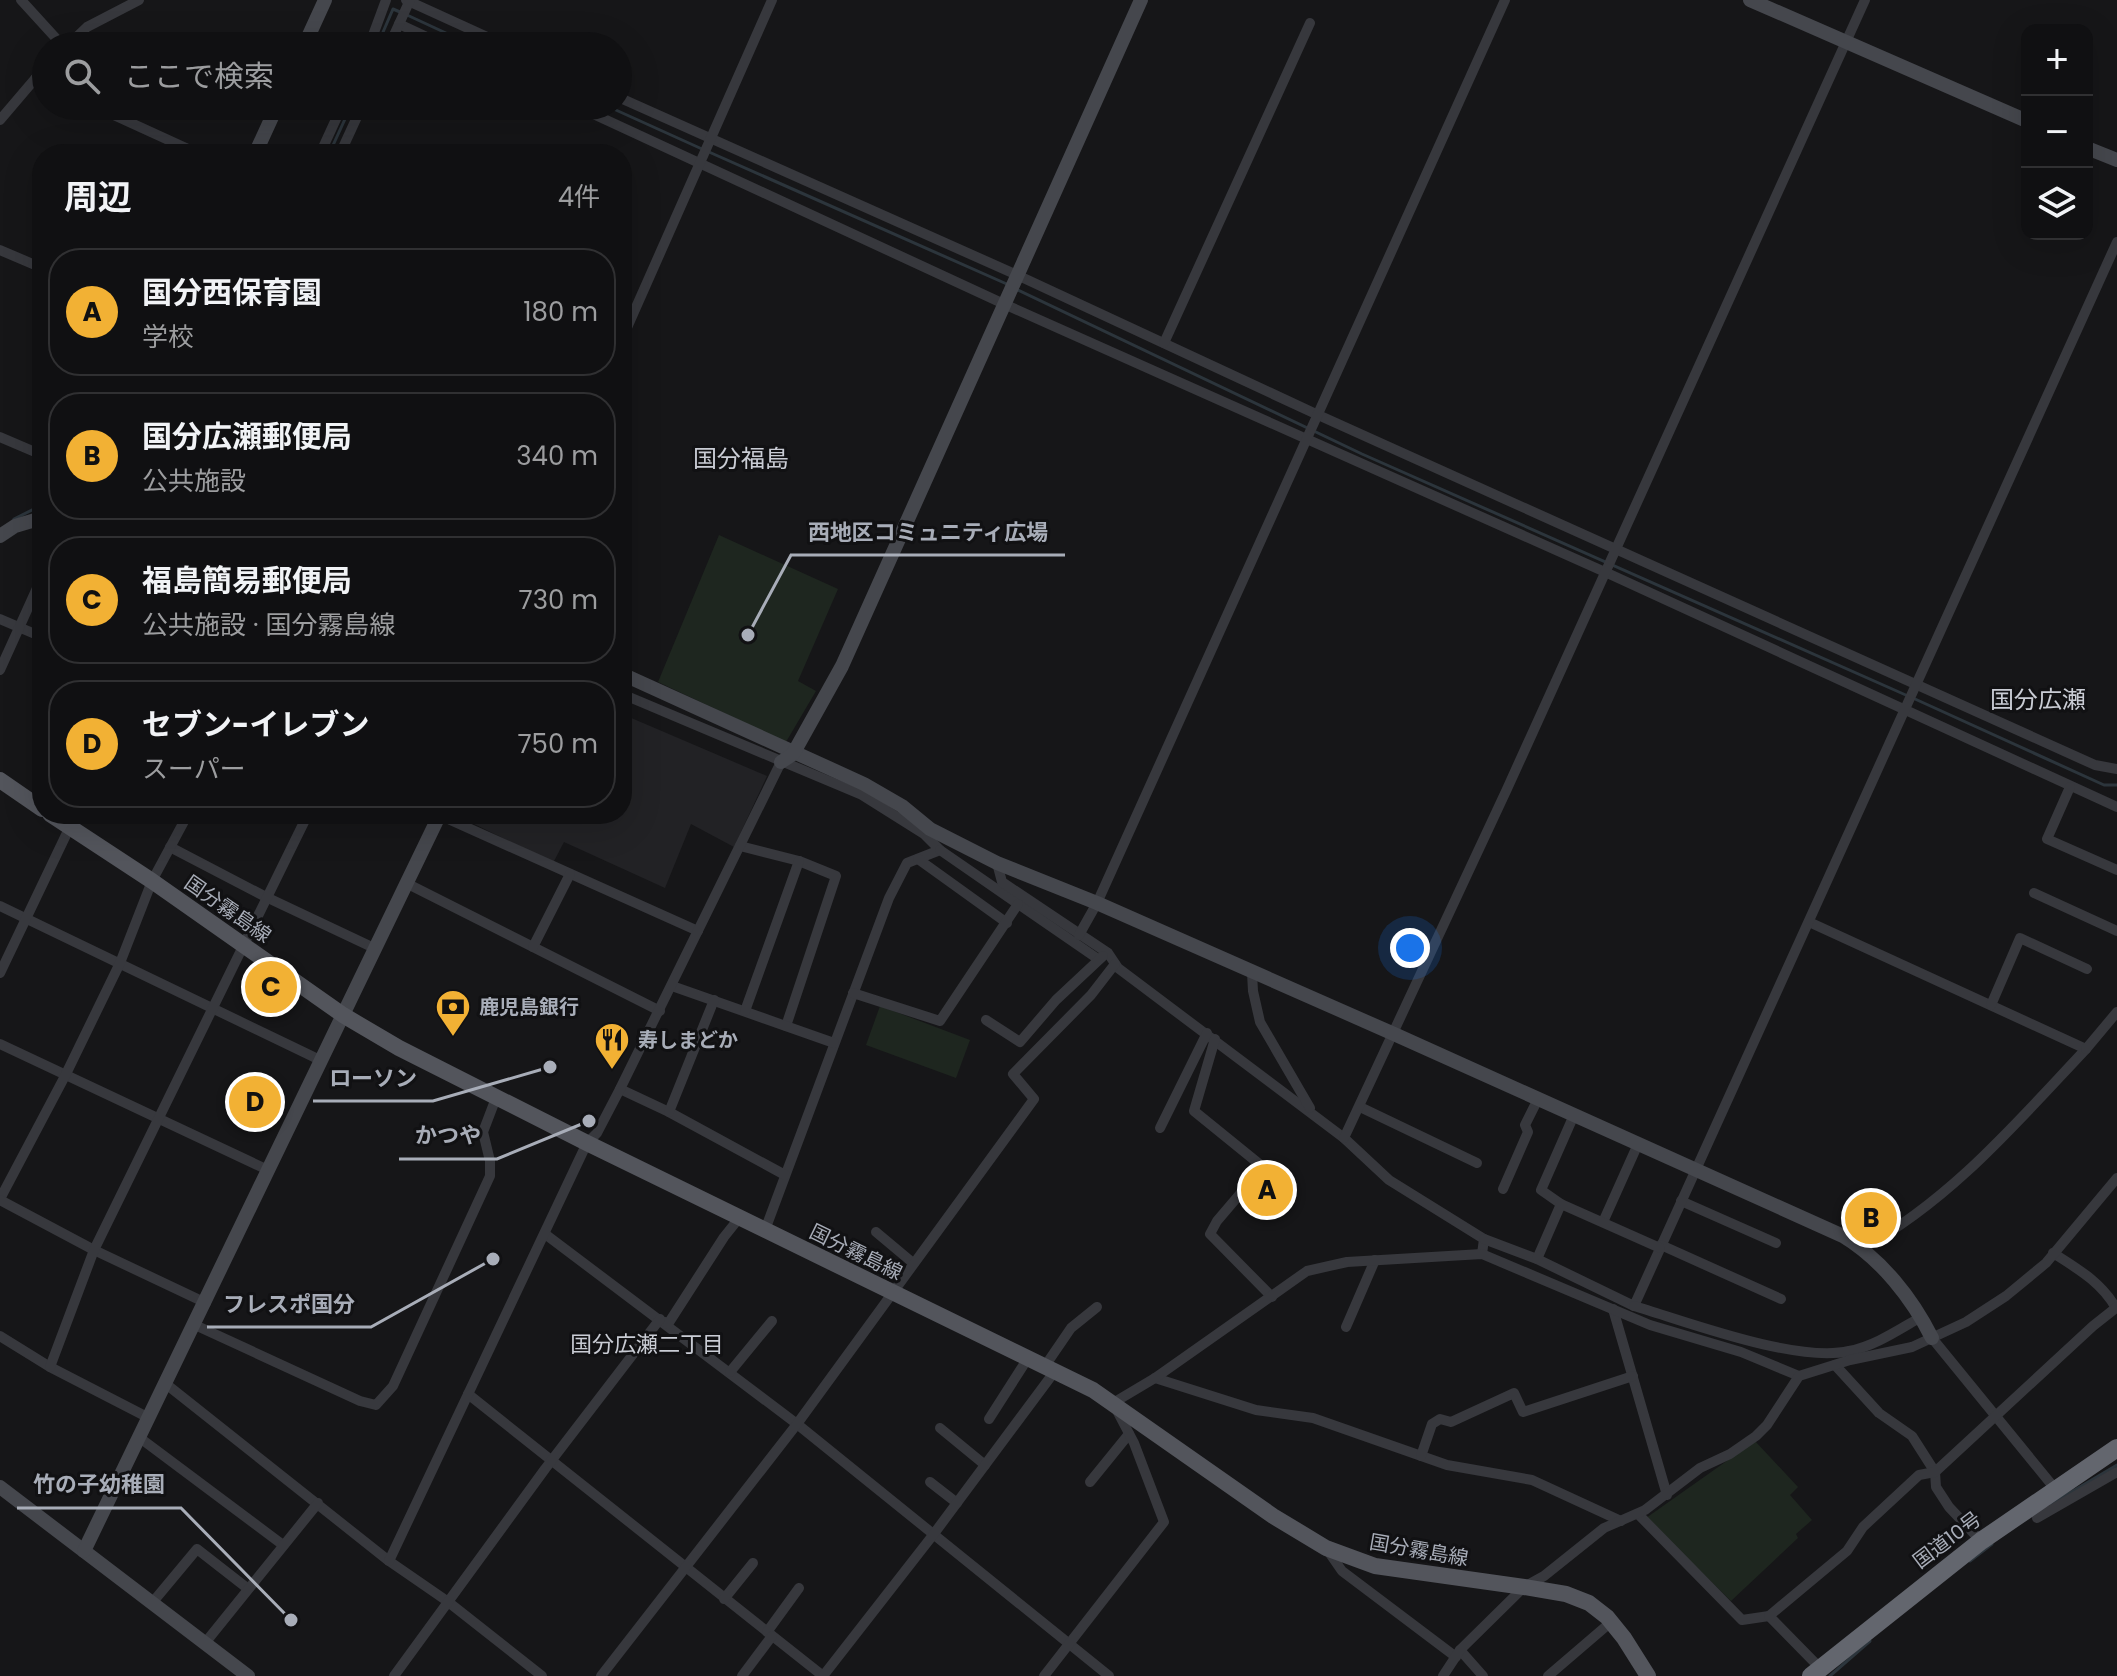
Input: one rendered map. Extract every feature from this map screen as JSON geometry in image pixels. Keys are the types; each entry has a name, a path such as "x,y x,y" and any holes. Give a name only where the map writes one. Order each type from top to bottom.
{"highway":[{"name":"国道10号","path":"1816,1672 1981,1541 2031,1514 2056,1490 2117,1448"}],"main road":[{"path":"0,780 32,802"},
{"name":"国分霧島線","path":"77,824 152,881 343,1015 399,1048 1050,1369 1113,1403 1273,1516 1326,1548 1375,1566 1524,1587 1589,1603 1611,1622 1648,1676"}],"street":[{"path":"21,0 52,32"},
{"path":"81,32 139,0"},
{"path":"310,32 325,0"},
{"path":"374,32 386,0"},
{"path":"395,32 408,0 477,32"},
{"path":"632,317 772,0"},
{"path":"389,1561 587,1143 597,1133 620,1089 787,758 842,666 1141,0"},
{"path":"1079,935 1097,903 1505,0"},
{"path":"1750,0 2021,118"},
{"path":"1344,1138 1607,570 1865,0"},
{"path":"1164,343 1310,23"},
{"path":"399,24 416,32"},
{"path":"0,120 32,83"},
{"path":"632,104 1915,685 2095,765 2117,769"},
{"path":"125,120 177,144"},
{"path":"260,144 271,120"},
{"path":"325,144 336,120"},
{"path":"345,144 356,120"},
{"path":"608,120 1906,706 2117,807"},
{"path":"2093,150 2117,160"},
{"path":"1634,1306 2117,242"},
{"path":"0,250 32,264"},
{"path":"0,437 32,451"},
{"path":"0,536 15,526 32,521"},
{"path":"0,670 32,597"},
{"path":"0,619 32,632"},
{"path":"632,679 787,758"},
{"path":"632,698 787,758 864,784 902,806 940,850 1079,935 1103,956"},
{"path":"2070,787 2047,839 2117,870"},
{"path":"0,973 72,824"},
{"path":"183,824 152,881 120,963 0,1200 94,1250 206,1303"},
{"path":"50,1367 94,1250 303,824"},
{"path":"84,1551 434,824"},
{"path":"461,824 698,931"},
{"path":"927,832 1394,1034 1811,1221 1863,1248 1898,1286 1932,1338 2056,1490"},
{"path":"740,846 799,861 836,876 786,1026"},
{"path":"170,847 374,948"},
{"path":"765,1230 889,898 907,863 940,850"},
{"path":"918,859 1007,923"},
{"path":"745,1011 799,861"},
{"path":"997,863 999,886 1018,904 1115,964 1344,1138 1389,1180 1484,1239 1537,1259 1634,1306 1766,1345 1825,1353 1848,1351 1876,1342 1921,1317"},
{"path":"533,947 570,874"},
{"path":"406,883 660,1011"},
{"path":"2034,893 2117,931"},
{"path":"853,993 940,1021 1018,904"},
{"path":"0,906 320,1060"},
{"path":"1809,922 2086,1049"},
{"path":"1991,1005 2020,938 2087,969"},
{"path":"986,1020 1020,1042 1056,1000 1103,956"},
{"path":"601,1676 797,1424 1034,1099 1013,1074 1091,995 1115,964"},
{"path":"1252,973 1260,1022 1303,1099 1322,1123"},
{"path":"672,986 834,1043"},
{"path":"669,1112 714,1000"},
{"path":"1863,1248 1901,1227 1982,1159 2117,1012"},
{"path":"1160,1128 1211,1036"},
{"path":"1211,1036 1194,1111 1263,1167 1217,1221 1210,1234 1272,1297"},
{"path":"0,1044 268,1170"},
{"path":"620,1089 785,1175"},
{"path":"195,1325 360,1401 376,1405 393,1386 490,1176 483,1132 496,1098"},
{"path":"1503,1189 1528,1132 1525,1125 1538,1099"},
{"path":"1360,1107 1477,1163"},
{"path":"1574,1115 1541,1190 1561,1204 1781,1299"},
{"path":"1603,1222 1638,1144"},
{"path":"1044,1676 1164,1522 1129,1434 1113,1403 1155,1378 1307,1271 1347,1262 1482,1254 1650,1325 1741,1352 1799,1376 1912,1347 1988,1309 2046,1263 2117,1178"},
{"path":"1681,1201 1776,1243"},
{"path":"1537,1259 1561,1204"},
{"path":"660,1319 668,1324 740,1217"},
{"path":"876,1232 913,1263"},
{"path":"545,1234 797,1424 1109,1676"},
{"path":"1482,1254 1484,1239"},
{"path":"1638,1514 1742,1620 1769,1616 1847,1551 1863,1527 1919,1475 1935,1472 2116,1307 2106,1291 2053,1253"},
{"path":"1346,1327 1375,1260"},
{"path":"468,1394 823,1676 985,1465 1050,1369 1071,1328 1097,1307"},
{"path":"1613,1309 1667,1495"},
{"path":"394,1676 660,1319"},
{"path":"730,1372 772,1321"},
{"path":"1,1338 149,1418"},
{"path":"989,1419 1028,1358"},
{"path":"1835,1365 1879,1413 1912,1436 1935,1472 1936,1487 1949,1507 1981,1541"},
{"path":"1421,1456 1432,1424 1440,1419 1451,1422 1514,1393 1523,1412 1633,1376"},
{"path":"1443,1676 1458,1653 1524,1587 1544,1576 1604,1528 1638,1514 1700,1468 1730,1454 1756,1436 1767,1425 1799,1376"},
{"path":"1155,1378 1256,1410 1313,1418 1447,1465 1532,1480 1621,1521"},
{"path":"166,1384 389,1561 447,1601 542,1676"},
{"path":"940,1428 985,1465"},
{"path":"1090,1482 1129,1434"},
{"path":"140,1438 283,1545"},
{"path":"2031,1514 2117,1472"},
{"path":"930,1482 957,1503"},
{"path":"0,1487 248,1676"},
{"path":"205,1643 318,1503"},
{"path":"1326,1548 1342,1571 1458,1653 1483,1676"},
{"path":"152,1603 197,1549 247,1588"},
{"path":"724,1599 753,1563"},
{"path":"742,1676 799,1588"},
{"path":"1769,1616 1816,1672"},
{"path":"1548,1676 1611,1622"}],"shaded area":[{"path":"719,535 838,589 798,681 816,691 786,742 658,682"},
{"path":"632,718 767,776 734,847 691,824 665,888 564,842 553,863 474,824 632,824"},
{"path":"880,1006 970,1040 956,1078 866,1045"},
{"path":"1755,1441 1798,1487 1790,1495 1812,1520 1796,1534 1798,1538 1731,1601 1646,1518"}],"waterway":[{"path":"383,32 393,9 400,12"},
{"path":"407,15 444,32"},
{"path":"632,117 702,149"},
{"path":"334,144 345,120"},
{"path":"709,152 1009,285"},
{"path":"1016,289 1362,454 1908,696"},
{"path":"14,519 32,510"},
{"path":"1915,699 2104,785 2117,785"},
{"path":"2051,1504 2117,1465"},
{"path":"1970,1561 1992,1544"},
{"path":"1830,1676 1870,1641"}],"place":[{"name":"西地区コミュニティ広場","path":"748,635"},
{"name":"福島簡易郵便局","path":"271,987"},
{"name":"鹿児島銀行","path":"453,1038"},
{"name":"ローソン","path":"550,1067"},
{"name":"寿しまどか","path":"612,1071"},
{"name":"セブン-イレブン","path":"255,1102"},
{"name":"かつや","path":"589,1121"},
{"name":"国分西保育園","path":"1267,1190"},
{"name":"国分広瀬郵便局","path":"1871,1218"},
{"name":"フレスポ国分","path":"493,1259"},
{"name":"竹の子幼稚園","path":"291,1620"}],"district":[{"name":"国分福島","path":"741,459"},
{"name":"国分広瀬","path":"2038,700"},
{"name":"国分広瀬二丁目","path":"647,1344"}]}
